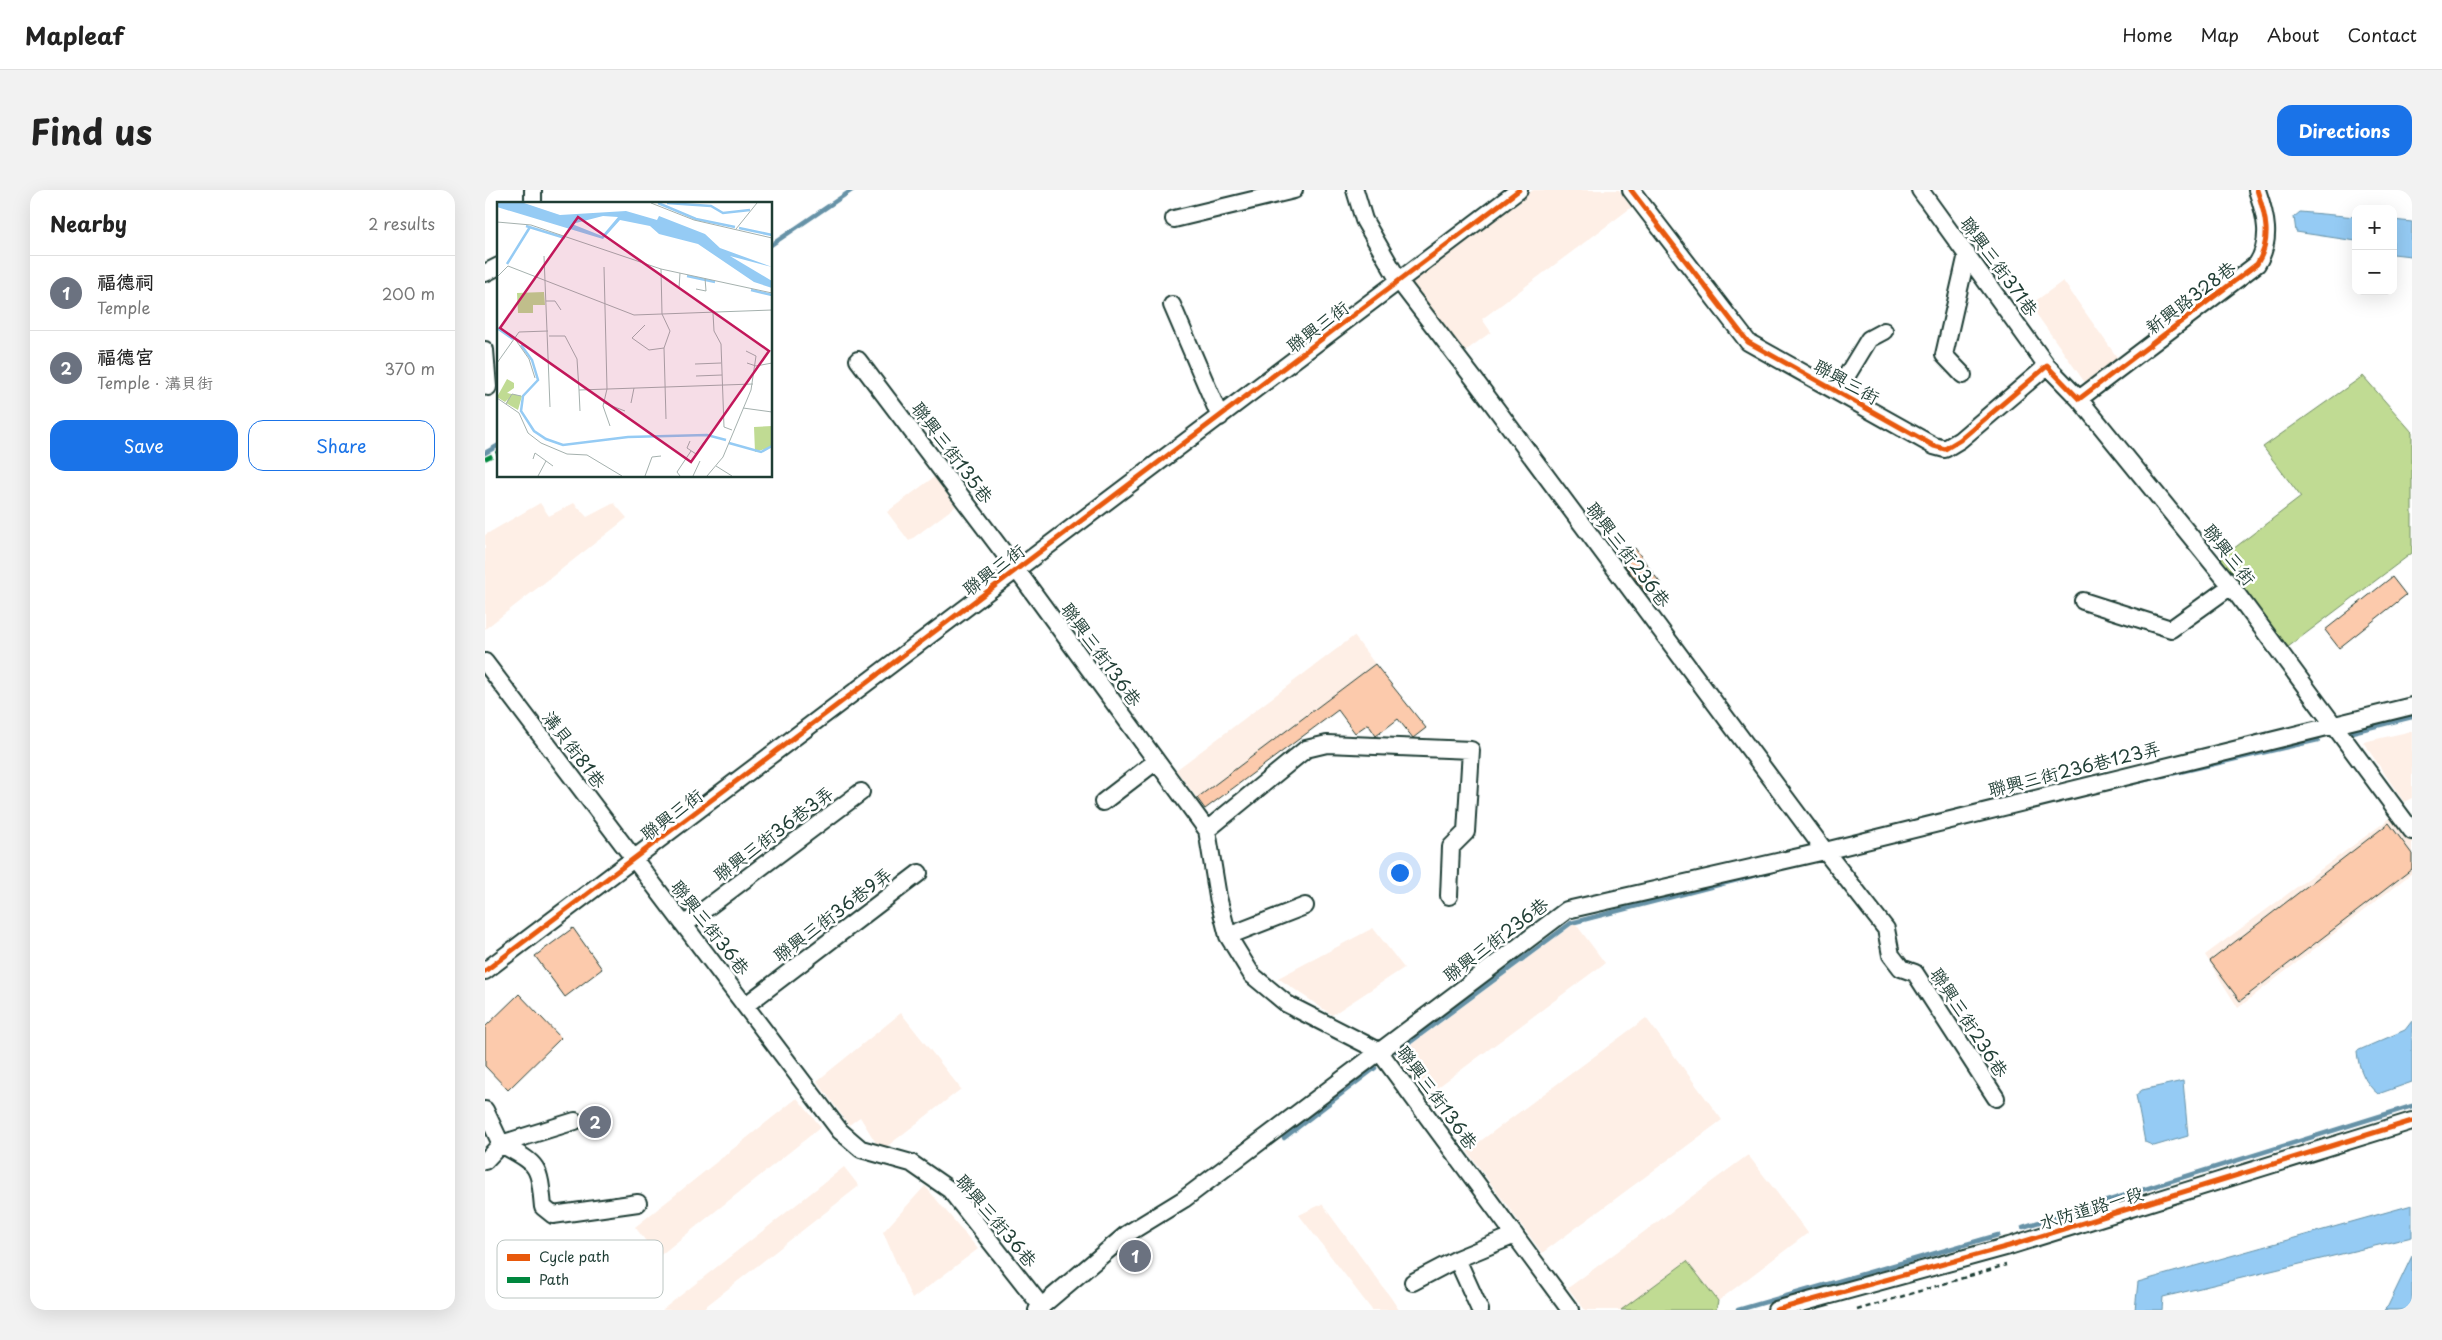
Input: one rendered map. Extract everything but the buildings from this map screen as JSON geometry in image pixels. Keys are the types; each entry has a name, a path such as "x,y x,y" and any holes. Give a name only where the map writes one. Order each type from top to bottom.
{"street":[{"path":"1174,219 1294,190"},
{"name":"聯興三街236巷","path":"1355,190 1364,220 1399,281 1886,930 1891,955 1901,968 1915,973 1996,1098"},
{"name":"聯興三街","path":"485,971 1519,190"},
{"name":"聯興三街","path":"1631,190 1748,342 1838,390 1934,446 1945,449 1960,440 2047,366 2079,399 2231,586 2412,831"},
{"name":"聯興三街371巷","path":"1920,190 2047,366"},
{"name":"新興路328巷","path":"2079,399 2257,264 2265,251 2267,235 2259,196"},
{"path":"1963,375 1944,355 1967,254"},
{"path":"485,273 497,267"},
{"path":"1173,305 1220,417"},
{"path":"1838,390 1869,339 1885,331"},
{"path":"485,350 488,387"},
{"name":"聯興三街135巷","path":"858,360 1016,569"},
{"name":"聯興三街136巷","path":"1016,569 1155,762 1207,830 1218,897 1228,936 1252,975 1287,1004 1379,1051 1570,1310"},
{"path":"2083,601 2171,629 2231,586"},
{"name":"溝貝街81巷","path":"485,662 634,860"},
{"name":"聯興三街236巷123弄","path":"1825,851 2332,724 2412,706"},
{"path":"1207,830 1306,749 1327,744 1471,750 1465,832 1451,847 1449,896"},
{"path":"1103,802 1155,762"},
{"name":"聯興三街36巷3弄","path":"684,925 861,792"},
{"name":"聯興三街236巷","path":"1379,1051 1567,910 1825,851"},
{"name":"聯興三街36巷","path":"634,860 746,1005 840,1132 861,1149 911,1163 950,1190 1040,1308 1127,1234 1184,1199 1379,1051"},
{"name":"聯興三街36巷9弄","path":"746,1005 919,873"},
{"path":"1228,936 1305,906"},
{"path":"485,1110 501,1144 527,1158 539,1172 543,1207 553,1215 638,1203"},
{"path":"485,1161 501,1144 575,1121"},
{"name":"水防道路一段","path":"1776,1310 2009,1246 2412,1121"},
{"path":"1413,1282 1457,1259 1515,1235"},
{"path":"1457,1259 1480,1310"}],"shaded area":[{"path":"1533,190 1619,190 1632,207 1482,319 1491,332 1464,352 1411,282"},
{"path":"2063,281 2119,360 2086,384 2030,305"},
{"path":"934,477 956,506 909,541 887,512"},
{"path":"540,503 549,516 574,503 587,517 614,503 627,518 485,629 485,535"},
{"path":"1354,636 1375,664 1197,798 1176,770"},
{"path":"2412,731 2412,798 2404,802 2363,742"},
{"path":"2393,816 2412,840 2412,873 2238,1008 2205,955"},
{"path":"1575,923 1605,963 1426,1096 1396,1056"},
{"path":"1373,928 1404,968 1332,1015 1278,978"},
{"path":"901,1013 961,1089 881,1151 860,1117 849,1125 817,1081"},
{"path":"1646,1018 1722,1120 1542,1253 1467,1151"},
{"path":"797,1098 821,1127 663,1253 663,1240 645,1240 635,1227"},
{"path":"1748,1155 1808,1233 1718,1301 1687,1261 1621,1310 1585,1310 1568,1288"},
{"path":"844,1167 859,1186 701,1310 662,1310"},
{"path":"925,1186 978,1249 912,1299 883,1232"},
{"path":"1322,1204 1399,1310 1372,1310 1299,1215"}],"green space":[{"path":"2363,376 2412,432 2412,553 2288,647 2220,559 2301,497 2263,447"},
{"path":"1687,1261 1718,1301 1716,1310 1621,1310"}],"water":[{"path":"2300,212 2352,217 2352,240 2296,232 2294,217"},
{"path":"2397,220 2412,222 2411,256 2397,254"},
{"path":"2412,1021 2412,1082 2378,1094 2363,1075 2357,1051 2405,1030"},
{"path":"2183,1081 2188,1136 2154,1146 2145,1142 2136,1095 2142,1090"},
{"path":"2412,1205 2412,1237 2163,1297 2162,1310 2135,1310 2138,1282"},
{"path":"2412,1256 2412,1310 2384,1310 2388,1306"}],"waterway":[{"path":"773,244 852,190"},
{"path":"485,453 497,446"},
{"path":"2352,732 2412,717"},
{"path":"2132,783 2318,740"},
{"path":"1397,1052 1571,923 1772,871"},
{"path":"1284,1138 1375,1068"},
{"path":"2023,1227 2412,1106"},
{"path":"1738,1310 1998,1235"}],"marked path":[{"path":"485,459 497,453"}],"cycle path":[{"path":"485,971 1519,190"},
{"path":"1631,190 1748,342 1934,446 1945,449 1960,440 2047,366 2079,399 2257,264 2262,255 2266,237 2265,219 2257,190"},
{"path":"1776,1310 2009,1246 2412,1121"}],"place":[{"name":"福德宫","path":"595,1122"},
{"name":"福德祠","path":"1135,1256"}]}
